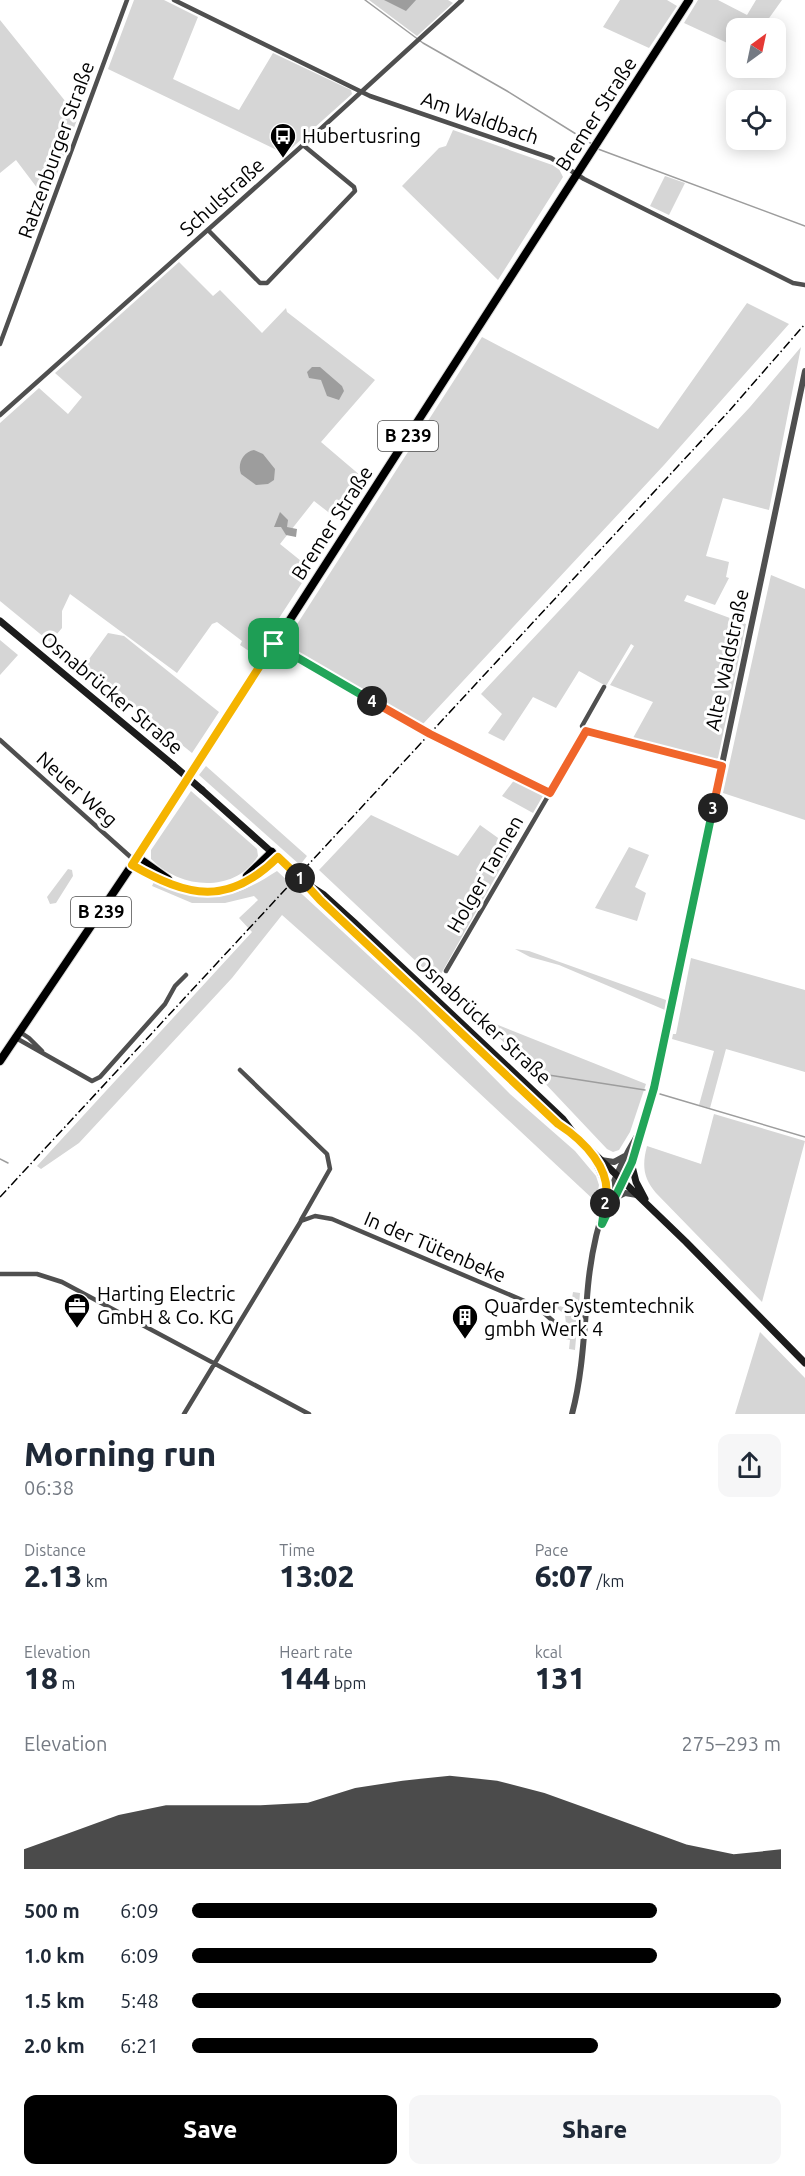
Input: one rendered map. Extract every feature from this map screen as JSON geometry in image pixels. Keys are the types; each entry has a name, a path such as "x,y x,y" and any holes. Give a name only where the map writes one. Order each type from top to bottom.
{"main road":[{"name":"Bremer Straße","path":"0,1061 135,861 689,0"},
{"name":"Osnabrücker Straße","path":"0,621 173,765 310,886 320,900 558,1124 589,1148 805,1363"},
{"path":"135,861 178,885 212,888 236,882 275,855"},
{"path":"589,1148 611,1198"},
{"path":"632,1162 636,1182 650,1207"}],"street":[{"name":"Ratzenburger Straße","path":"0,344 127,0"},
{"name":"Am Waldbach","path":"174,0 362,92 551,158 576,174 793,283 805,285"},
{"name":"Schulstraße","path":"0,415 462,0"},
{"path":"207,230 260,283 267,283 355,191 354,187 303,145"},
{"name":"Alte Waldstraße","path":"619,1178 632,1162 653,1093 805,371"},
{"path":"274,644 430,734 550,793"},
{"name":"Holger Tannen","path":"446,971 586,731 582,726 604,687"},
{"path":"586,731 722,766"},
{"name":"Neuer Weg","path":"0,740 135,861"},
{"path":"18,1035 29,1038 43,1053 84,1079 92,1081 100,1077 165,1004 175,986 186,975"},
{"path":"184,1414 330,1169 327,1154 240,1070"},
{"name":"Alte Waldstraße","path":"572,1414 580,1369 590,1272 602,1224 626,1155 640,1131"},
{"path":"601,1160 614,1162 626,1155"},
{"path":"611,1198 625,1193 637,1195"},
{"name":"In der Tütenbeke","path":"301,1221 315,1216 332,1220 536,1306 553,1321"},
{"path":"0,1274 37,1275 62,1282 309,1414"}],"shaded area":[{"path":"134,0 164,0 198,17 173,79 239,110 273,53 351,90 352,94 285,154 108,69"},
{"path":"369,0 448,0 453,3 417,36"},
{"path":"384,0 416,0 406,11"},
{"path":"620,0 667,0 677,6 649,48 603,27"},
{"path":"698,0 718,0 747,15 756,0 782,0 769,18 726,18 726,42 684,23"},
{"path":"0,20 78,117 47,201 16,160 0,173"},
{"path":"453,130 558,167 563,177 498,280 402,186 439,148 446,146"},
{"path":"665,176 685,183 669,215 650,206"},
{"path":"179,262 213,296 220,290 262,333 286,308 287,312 375,380 321,442 368,482 341,522 314,501 280,544 311,569 255,655 240,645 242,641 217,622 212,624 177,673 70,594 62,611 62,628 50,642 0,601 0,423 39,388 68,414 82,397 55,373"},
{"path":"747,303 789,324 664,465 422,725 283,646 482,337 658,429"},
{"path":"801,347 769,510 723,498 706,556 729,562 726,577 729,578 715,605 687,595 684,601 746,624 718,758 714,761 633,738 653,702 610,685 634,646 631,644 606,686 579,671 556,708 533,697 504,741 488,733 502,714 481,694 750,407"},
{"path":"312,367 320,367 342,386 344,391 339,400 327,396 321,380 309,378 307,372"},
{"path":"254,450 263,454 275,469 274,480 268,484 256,485 241,474 242,459"},
{"path":"280,512 288,520 287,527 297,529 296,537 286,535 281,527 274,527"},
{"path":"771,575 805,589 805,820 723,793"},
{"path":"108,633 124,636 219,712 192,753 84,666"},
{"path":"0,640 18,655 0,675"},
{"path":"206,766 307,856 300,865 199,775"},
{"path":"515,779 544,794 533,813 502,796"},
{"path":"191,791 257,849 258,856 248,868 235,877 221,882 191,881 177,877 151,859 151,850"},
{"path":"371,815 458,856 480,825 512,848 437,981 319,870"},
{"path":"629,847 649,855 635,887 646,893 637,921 595,908"},
{"path":"68,869 72,870 73,876 56,903 50,904 47,897"},
{"path":"277,871 420,1003 510,1094 575,1151 596,1176 599,1185 596,1202 415,1033 282,915 232,978 79,1143 41,1169 37,1166 252,932 239,918 258,900 254,896 225,903 192,903 152,886 154,882 188,894 217,896 245,889"},
{"path":"515,949 529,951 666,1000 665,1010 559,965 530,957"},
{"path":"691,958 805,990 805,1072 726,1049 710,1108 699,1105 714,1051 672,1039 673,1034 676,1034"},
{"path":"478,1017 646,1084 630,1132 619,1150 613,1152 607,1149"},
{"path":"714,1114 805,1141 762,1302 656,1193 646,1177 644,1159 647,1146 701,1164"},
{"path":"573,1292 580,1293 575,1350 569,1349 570,1340 561,1338 559,1333 566,1324 565,1315 558,1309 547,1306 548,1301 570,1310"},
{"path":"760,1332 805,1378 805,1414 735,1414"}],"waterway":[{"path":"365,0 423,43 507,91 592,144"},
{"path":"598,149 805,226"},
{"path":"542,1074 645,1090"},
{"path":"660,1094 805,1137"},
{"path":"0,1159 8,1163"}],"railway":[{"path":"0,1197 730,410 805,324"}],"place":[{"name":"Hubertusring","path":"283,159"},
{"name":"Harting Electric GmbH & Co. KG","path":"77,1329"},
{"name":"Quarder Systemtechnik gmbh Werk 4","path":"465,1340"}],"route":[{"path":"274,644 430,734 550,793 586,731 722,766 654,1088 632,1162 602,1224 607,1197 606,1185 589,1148 558,1124 320,900 310,886 278,857 265,871 239,886 213,892 195,892 176,888 132,865 274,644"}]}
